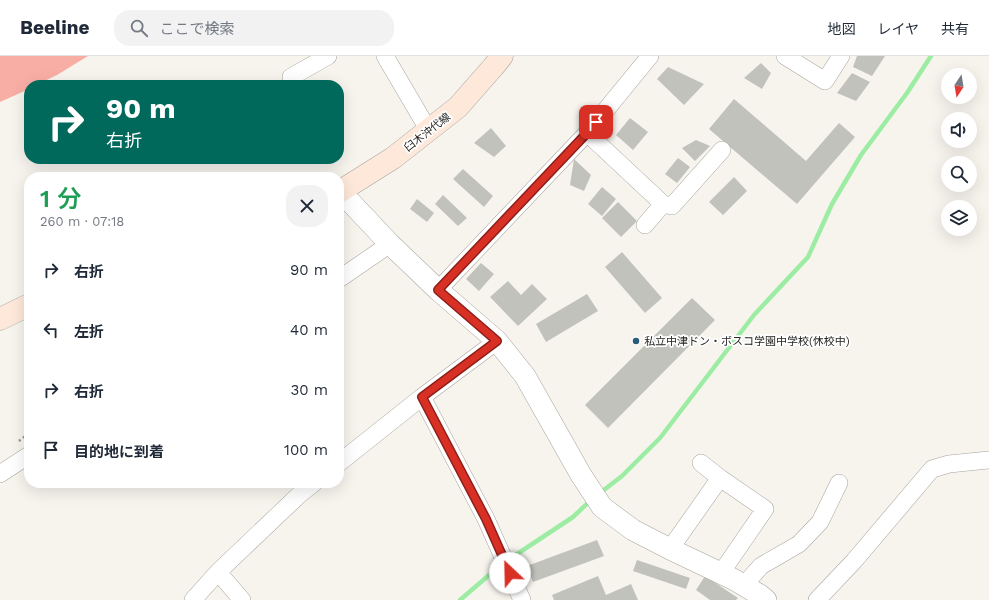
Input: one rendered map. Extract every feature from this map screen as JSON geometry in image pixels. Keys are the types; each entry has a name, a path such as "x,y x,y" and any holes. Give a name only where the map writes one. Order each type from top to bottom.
{"main road":[{"name":"臼木沖代線","path":"344,189 393,158 458,107 502,56"},
{"path":"0,319 24,307"}],"street":[{"path":"291,76 328,56"},
{"path":"385,56 428,131"},
{"path":"438,290 587,133 650,56"},
{"path":"784,56 825,81 841,56"},
{"path":"587,133 663,204 672,206 722,150"},
{"path":"344,196 390,244 438,290 497,341 525,376 581,475 602,507 633,530 744,585 766,600"},
{"path":"645,225 663,204"},
{"path":"344,276 390,244"},
{"path":"344,459 422,397 497,341"},
{"path":"422,397 486,519 522,600"},
{"path":"0,474 24,458"},
{"path":"817,600 854,561 932,469 949,464 989,460"},
{"path":"701,463 765,509 721,573"},
{"path":"670,549 720,478"},
{"path":"744,585 761,566 799,544 820,522 839,483"},
{"path":"193,600 218,572 308,488"},
{"path":"218,572 242,600"}],"shaded area":[{"path":"0,56 88,56 46,80 24,80 24,91 0,102"}],"building":[{"path":"857,56 885,56 872,76 853,67"},
{"path":"761,63 771,73 762,89 744,78"},
{"path":"668,67 704,84 684,105 657,79"},
{"path":"852,73 870,82 856,101 837,93"},
{"path":"734,99 806,161 839,123 855,137 797,204 709,129"},
{"path":"630,118 648,132 633,150 616,135"},
{"path":"491,128 506,146 494,157 474,143"},
{"path":"696,140 710,146 695,161 682,148"},
{"path":"678,158 690,167 677,183 665,174"},
{"path":"574,159 591,175 584,191 570,185"},
{"path":"463,169 493,196 484,207 453,179"},
{"path":"734,177 747,191 723,215 709,202"},
{"path":"602,187 616,199 602,216 588,204"},
{"path":"443,195 467,218 458,226 435,204"},
{"path":"417,199 434,213 427,222 410,209"},
{"path":"618,202 637,221 621,237 602,218"},
{"path":"622,252 662,298 645,313 605,267"},
{"path":"481,263 494,274 479,291 466,279"},
{"path":"508,281 521,295 532,284 547,299 518,326 490,297"},
{"path":"587,294 598,311 546,342 536,324"},
{"path":"692,298 715,320 608,428 585,405"},
{"path":"597,540 604,556 533,582 527,566"},
{"path":"637,560 690,578 686,589 633,571"},
{"path":"598,576 606,595 631,584 638,600 554,600 552,595"},
{"path":"705,576 738,598 736,600 710,600 696,590"}],"waterway":[{"path":"600,493 622,476 660,438 754,315 808,257 832,204 861,155 907,93 931,56"},
{"path":"508,560 573,517 591,500"},
{"path":"460,600 502,564"}],"place":[{"name":"私立中津ドン・ボスコ学園中学校(休校中)","path":"636,341"}],"route":[{"path":"510,573 486,519 422,397 497,341 438,290 596,122"}]}
